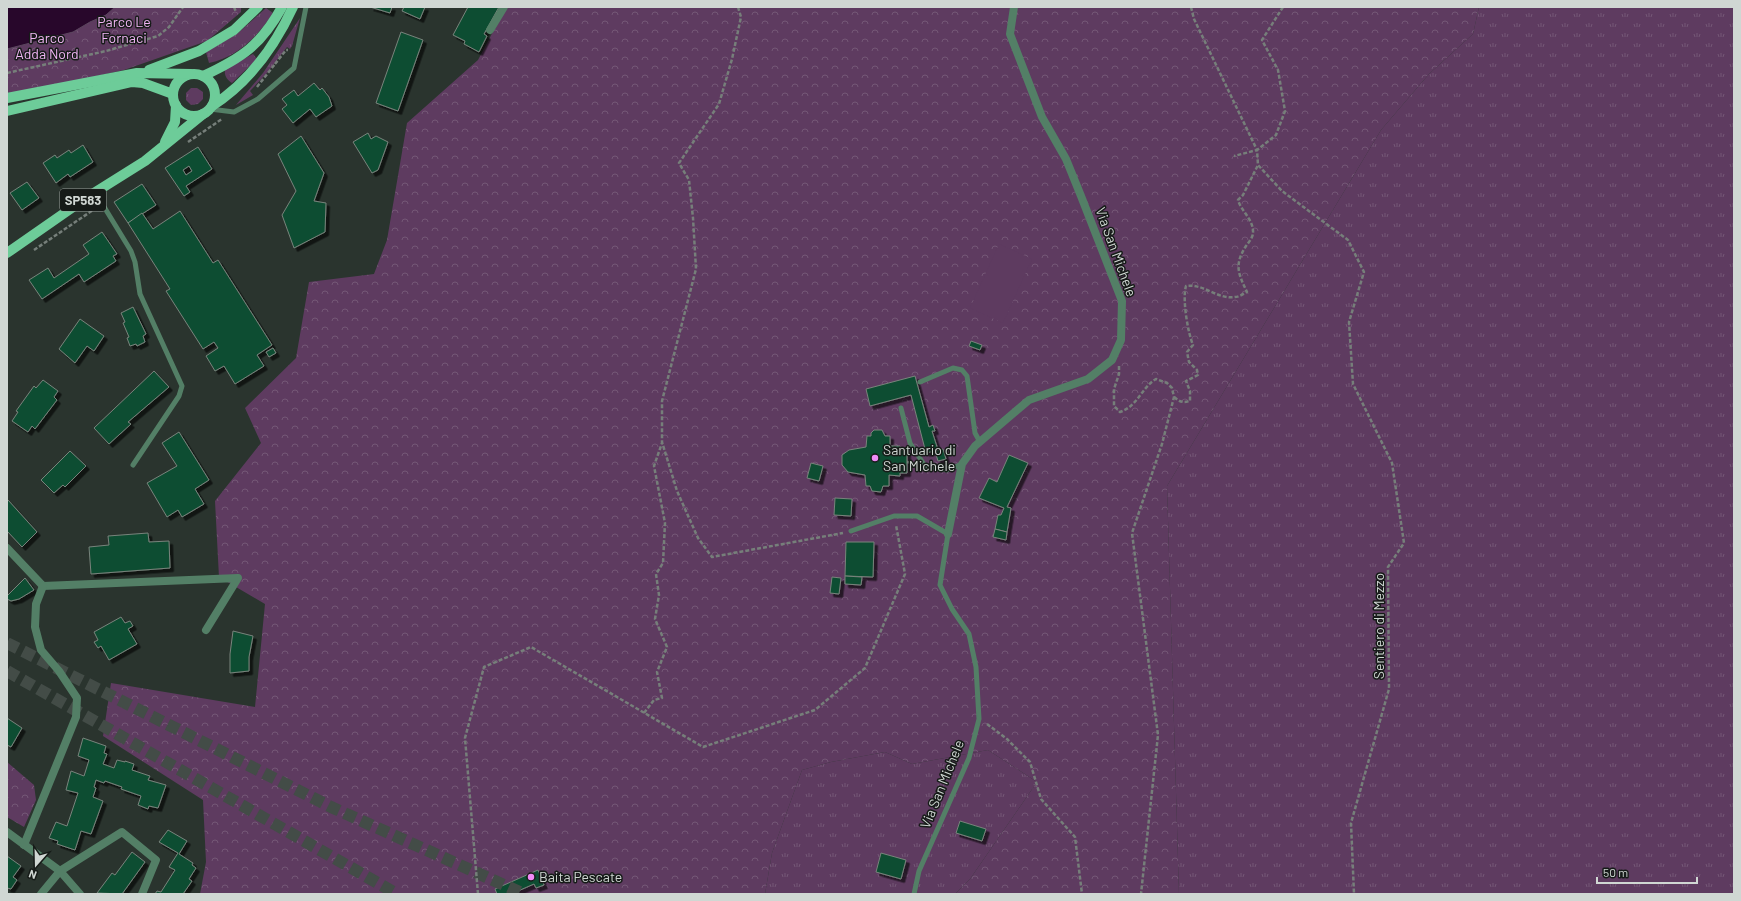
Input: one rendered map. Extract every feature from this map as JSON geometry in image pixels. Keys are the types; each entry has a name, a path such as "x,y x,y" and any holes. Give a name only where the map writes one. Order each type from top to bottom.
{"main road":[{"path":"137,74 199,51 234,30 258,7"},
{"path":"203,76 232,62 255,46 265,35 282,7"},
{"path":"161,149 208,109 227,96 261,60 293,7"},
{"path":"7,98 137,74 191,74 203,76 210,81 214,89 214,98 208,109 195,115 188,114 176,105"},
{"path":"161,149 175,122 176,105 173,94 178,81 191,74"},
{"path":"7,111 132,82 144,83 173,94"},
{"name":"SP583","path":"7,254 95,192 145,161 161,149"}],"street":[{"path":"490,30 504,7"},
{"name":"Via San Michele","path":"948,534 962,464 974,446 1029,400 1088,379 1112,360 1121,340 1122,301 1082,196 1066,159 1042,117 1010,34 1014,7"},
{"path":"7,548 43,586 238,578 206,630"},
{"path":"24,845 76,717 77,704 77,698 59,671 41,650 35,627 36,604 43,586"},
{"path":"7,832 60,872 80,894"},
{"path":"41,894 60,872 122,832 156,860 142,894"}],"lane":[{"path":"208,109 234,112 260,96 294,68 306,7"},
{"path":"95,192 131,251 135,262 140,294 182,386 179,396 133,465"},
{"path":"920,382 953,368 962,370 967,376 970,386 970,407 975,433 980,442"},
{"path":"901,408 910,443 925,466 947,470 962,464"},
{"path":"851,531 894,516 917,516 948,534"},
{"name":"Via San Michele","path":"914,894 919,871 969,758 979,719 976,667 969,634 952,609 940,585 948,534"}],"path":[{"path":"7,73 106,51 158,36 169,26 183,7"},
{"path":"234,7 236,12"},
{"path":"738,7 742,16 719,104 679,163 689,180 694,218 696,269 662,401 662,442 677,491 698,538 712,557 851,531"},
{"path":"1174,397 1179,402 1185,403 1190,401 1190,391 1186,381 1198,375 1197,370 1189,362 1187,352 1193,345 1188,335 1189,326 1184,294 1186,286 1193,285 1216,294 1235,297 1247,292 1237,270 1241,255 1254,234 1253,224 1240,206 1238,200 1243,195 1258,165 1257,150 1198,26 1191,7"},
{"path":"1234,156 1257,150 1276,135 1285,112 1278,70 1262,40 1283,7"},
{"path":"260,96 255,89 286,50 298,49"},
{"path":"271,58 275,64"},
{"name":"Sentiero di Mezzo","path":"1258,165 1282,191 1348,240 1364,272 1349,322 1352,384 1392,463 1404,543 1388,567 1390,689 1351,823 1354,894"},
{"path":"1112,360 1119,365 1119,374 1114,389 1114,406 1120,412 1130,409 1148,384 1156,379 1167,383 1172,388 1174,397 1162,444 1132,533 1158,735 1141,894"},
{"path":"644,712 654,700 662,698 657,672 667,647 655,619 659,594 656,574 663,563 665,523 654,466 662,442"},
{"path":"478,894 465,738 484,667 530,647 704,747 815,710 865,668 905,574 894,516"},
{"path":"979,719 1007,739 1030,762 1041,799 1075,836 1082,894"}],"green space":[{"name":"Parco Adda Nord","path":"7,7 241,7 241,12 207,41 124,70 7,96"},
{"path":"506,7 1479,7 1473,34 1429,74 1381,130 1167,486 1179,894 955,894 970,879 1037,782 988,750 912,764 885,752 831,762 802,770 772,853 765,894 200,894 206,862 203,800 103,736 111,683 255,707 265,604 219,577 215,501 261,443 245,408 296,358 309,282 374,274 387,240 407,123 478,60"},
{"path":"1479,7 1734,7 1734,894 1179,894 1167,486 1381,130 1429,74 1473,34"},
{"path":"266,8 273,13 246,45 229,56 209,63 206,52 238,33"},
{"path":"300,18 290,49 287,47 267,73 250,91 253,95 236,105 263,73"},
{"path":"253,54 257,59 232,83 226,78 225,69"},
{"path":"191,88 197,88 203,92 203,99 198,104 191,105 186,100 186,93"},
{"path":"999,244 1032,259 1003,323 970,308"},
{"path":"988,750 1037,782 970,879 955,894 765,894 772,853 802,770 831,762 885,752 912,764"},
{"path":"7,762 34,785 36,800 24,827 7,817"}],"shaded area":[{"path":"7,7 115,7 106,15 73,32 7,49"}],"building":[{"path":"370,7 392,7 390,13"},
{"path":"404,7 425,7 420,19 402,11"},
{"path":"468,7 499,7 484,34 487,36 479,52 464,44 465,41 453,35"},
{"path":"401,32 423,40 398,111 376,103"},
{"path":"314,83 320,90 322,88 329,97 332,106 316,117 310,109 293,123 282,109 287,105 282,99 294,90 298,96"},
{"path":"368,133 371,139 376,136 388,142 378,170 372,173 353,142"},
{"path":"301,136 324,173 314,201 326,203 325,232 294,248 282,215 296,191 278,154"},
{"path":"83,145 93,162 70,177 68,174 56,183 43,163 55,155 57,158 69,150 71,153"},
{"path":"198,147 212,169 186,186 190,192 184,196 165,168","holes":["189,166 192,171 186,175 183,170"]},
{"path":"27,182 39,198 22,210 10,193"},
{"path":"142,184 156,205 128,223 114,202"},
{"path":"180,211 213,263 218,260 272,345 257,355 264,366 235,384 224,366 215,371 206,356 218,348 214,342 203,349 166,291 170,289 128,223 142,213 153,229"},
{"path":"102,232 117,254 113,256 116,261 84,282 79,274 42,299 29,280 48,268 54,278 89,254 83,245"},
{"path":"133,307 146,334 143,336 145,342 137,346 136,344 130,346 127,338 129,337 123,323 125,322 121,313"},
{"path":"80,319 104,336 94,351 87,346 75,363 59,349"},
{"path":"971,341 982,345 980,350 969,346"},
{"path":"273,348 276,353 269,357 266,352"},
{"path":"154,371 169,387 128,422 131,424 109,444 94,428"},
{"path":"915,376 929,427 933,425 935,431 932,431 938,450 926,453 911,395 870,406 866,389"},
{"path":"43,380 58,391 54,397 57,400 35,429 32,426 28,432 12,421 18,412 16,411 34,386 36,388"},
{"name":"Santuario di San Michele","path":"874,430 882,430 885,436 890,436 890,446 900,446 900,450 907,450 907,473 900,473 900,476 889,475 889,486 883,486 881,492 872,491 870,486 866,486 865,475 848,472 842,465 842,455 849,450 866,447 867,436 871,436 871,433"},
{"path":"179,432 209,480 195,489 204,504 182,517 178,510 167,517 147,483 177,466 162,443"},
{"path":"943,449 946,459 938,461 935,451"},
{"path":"70,451 86,466 65,487 63,485 54,493 41,480"},
{"path":"1009,455 1028,463 1007,507 1011,508 1007,532 995,529 998,515 1001,515 1004,508 979,498 989,478 997,482"},
{"path":"811,463 823,466 819,481 807,478"},
{"path":"835,498 852,499 851,516 834,515"},
{"path":"8,500 37,532 22,547 7,531"},
{"path":"995,529 1007,532 1006,540 993,537"},
{"path":"148,533 149,542 169,541 170,568 91,574 89,547 109,545 108,536"},
{"path":"846,542 874,542 873,577 845,576"},
{"path":"845,576 862,577 861,585 845,584"},
{"path":"832,577 841,578 839,594 830,593"},
{"path":"25,578 34,590 19,599 11,601 7,599 7,596"},
{"path":"121,617 125,623 130,621 133,626 128,629 137,644 109,660 101,646 98,648 94,642 98,640 94,632"},
{"path":"233,631 253,636 249,657 249,671 230,673 230,654"},
{"path":"7,718 22,728 11,747 7,745"},
{"path":"83,738 106,746 104,753 107,754 103,764 114,768 117,760 134,764 132,770 150,776 148,780 166,785 158,808 149,806 148,809 138,805 141,796 121,789 122,787 105,781 104,783 96,780 94,787 96,788 93,797 103,801 91,834 81,831 75,850 57,844 58,841 49,838 56,822 67,826 78,793 66,790 71,771 84,776 89,760 78,756"},
{"path":"960,821 986,829 982,841 956,833"},
{"path":"168,830 187,841 179,854 193,863 192,865 196,868 189,879 192,881 183,894 155,894 157,891 161,892 175,870 169,867 178,853 159,842"},
{"path":"132,852 145,862 122,894 97,893 112,873 115,875"},
{"path":"881,853 906,860 901,879 876,872"},
{"path":"7,856 21,866 13,877 17,880 11,889 7,888"},
{"name":"Baita Pescate","path":"538,870 544,885 536,888 534,884 511,894 497,894 495,889"}],"tunnel":[{"path":"7,643 331,807 524,894"},
{"path":"7,671 397,894"}],"place":[{"name":"Santuario di San Michele","path":"875,458"},
{"name":"Baita Pescate","path":"531,877"}],"park label":[{"name":"Parco Le Fornaci","path":"124,30"}]}
